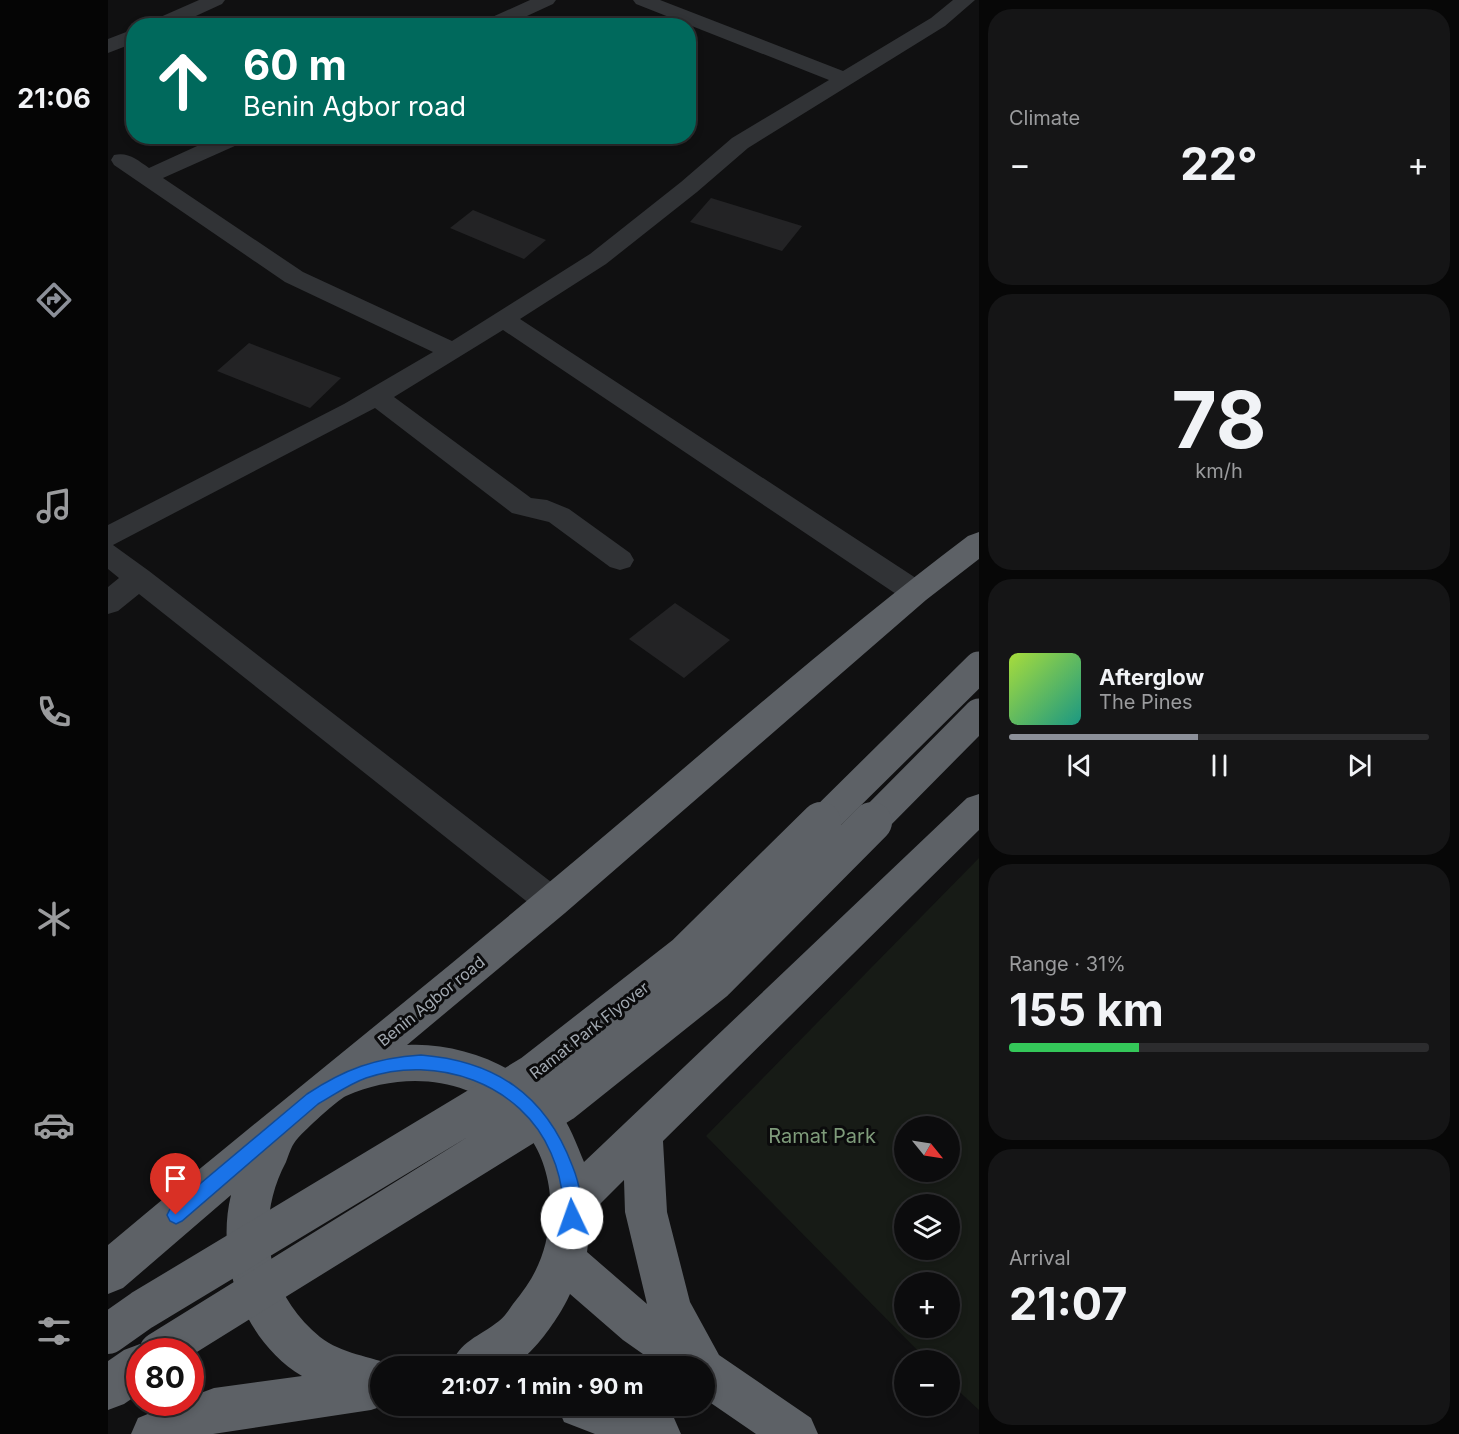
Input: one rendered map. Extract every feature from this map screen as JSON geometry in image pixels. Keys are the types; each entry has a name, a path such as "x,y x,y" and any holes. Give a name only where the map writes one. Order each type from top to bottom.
{"highway":[{"name":"Benin Agbor road","path":"108,1273 312,1099 552,902 915,592 979,543"},
{"name":"Ramat Park Flyover","path":"108,1334 142,1310 532,1075 686,955 979,667"},
{"path":"182,1338 562,1102 715,980 979,714"},
{"path":"572,1203 979,808"},
{"path":"370,1383 331,1370 303,1352 279,1329 262,1302 250,1271 246,1239 247,1218 256,1176 270,1147 289,1121 312,1099 338,1083 364,1071 392,1064 421,1062 449,1065 476,1072 501,1085 524,1102 542,1123 557,1147 567,1174 572,1203 571,1232 565,1261 554,1289 537,1315 516,1339 492,1356"},
{"path":"642,1134 646,1212 670,1309 694,1356"},
{"path":"565,1261 638,1325 684,1356"},
{"path":"108,1388 126,1375"},
{"path":"715,1379 795,1434"},
{"path":"154,1434 214,1411 370,1387"},
{"path":"608,1416 658,1434"}],"street":[{"path":"174,18 213,0"},
{"path":"506,18 546,0"},
{"path":"643,0 689,18"},
{"path":"108,537 241,470 453,351 598,259 689,187 740,143 938,22 965,0"},
{"path":"696,21 843,78"},
{"path":"108,46 126,39"},
{"path":"147,177 220,144"},
{"path":"122,160 294,276 453,351"},
{"path":"503,319 915,592"},
{"path":"376,396 522,506 546,510 558,515 620,560"},
{"path":"108,554 552,902"},
{"path":"108,603 139,578"}],"green space":[{"name":"Ramat Park","path":"979,858 979,1410 960,1392 960,1350 917,1350 905,1338 960,1338 960,1272 894,1272 894,1327 706,1136"}],"building":[{"path":"711,198 802,226 782,251 690,222"},
{"path":"473,210 546,240 524,259 450,228"},
{"path":"249,343 341,378 310,408 217,371"},
{"path":"675,603 730,640 684,678 629,639"}],"route":[{"path":"176,1215 312,1099 364,1071 392,1064 421,1062 449,1065 476,1072 501,1085 524,1102 542,1123 557,1147 567,1174 572,1218"}]}
